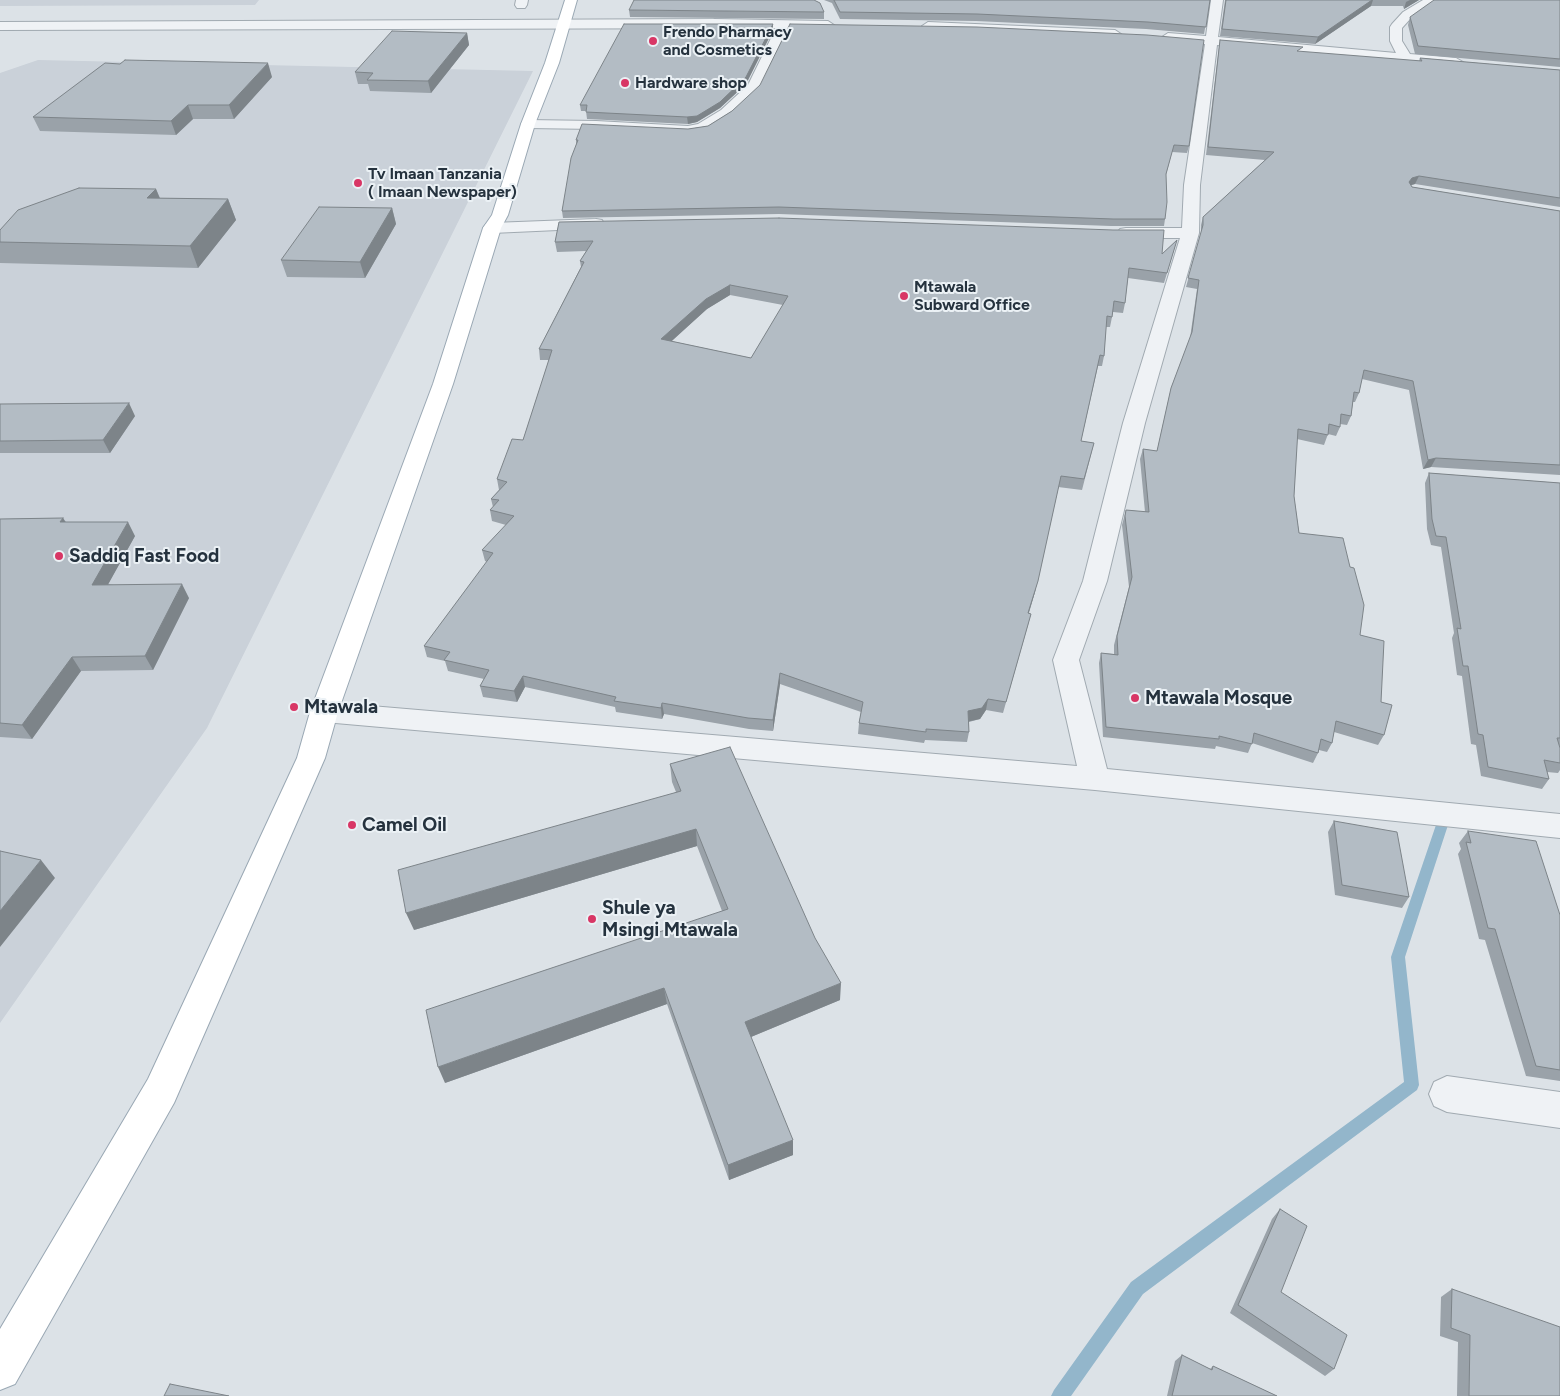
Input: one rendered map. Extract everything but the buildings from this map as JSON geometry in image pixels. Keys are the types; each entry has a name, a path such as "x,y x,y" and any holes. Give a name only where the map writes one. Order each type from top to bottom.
{"main road":[{"path":"0,1369 162,1092 311,758 324,712 443,384 492,228 500,215 528,124 552,63 567,13"}],"street":[{"path":"1095,779 1066,660 1095,581 1134,423 1190,233 1192,185 1217,0"},
{"path":"1405,57 1396,41 1396,27 1407,15 1432,0"},
{"path":"0,26 567,13 714,23 784,25 837,21"},
{"path":"528,124 596,124 627,128 688,130 702,128 726,113 754,87 784,25"},
{"path":"920,26 1127,34"},
{"path":"1155,36 1470,63"},
{"path":"492,228 616,224"},
{"path":"1112,233 1190,233"},
{"path":"324,712 1095,779 1560,826"},
{"path":"1447,1094 1560,1110"}],"shaded area":[{"path":"0,0 259,0 255,5 0,6"},
{"path":"38,60 533,71 207,728 0,1023 0,73"}],"waterway":[{"path":"1060,1396 1137,1288 1412,1085 1398,957 1443,822"}],"place":[{"name":"Frendo Pharmacy and Cosmetics","path":"653,41"},
{"name":"Hardware shop","path":"625,83"},
{"name":"Tv Imaan Tanzania ( Imaan Newspaper)","path":"358,183"},
{"name":"Mtawala Subward Office","path":"904,296"},
{"name":"Saddiq Fast Food","path":"59,556"},
{"name":"Mtawala Mosque","path":"1135,698"},
{"name":"Mtawala","path":"294,707"},
{"name":"Camel Oil","path":"352,825"},
{"name":"Shule ya Msingi Mtawala","path":"592,919"}]}
